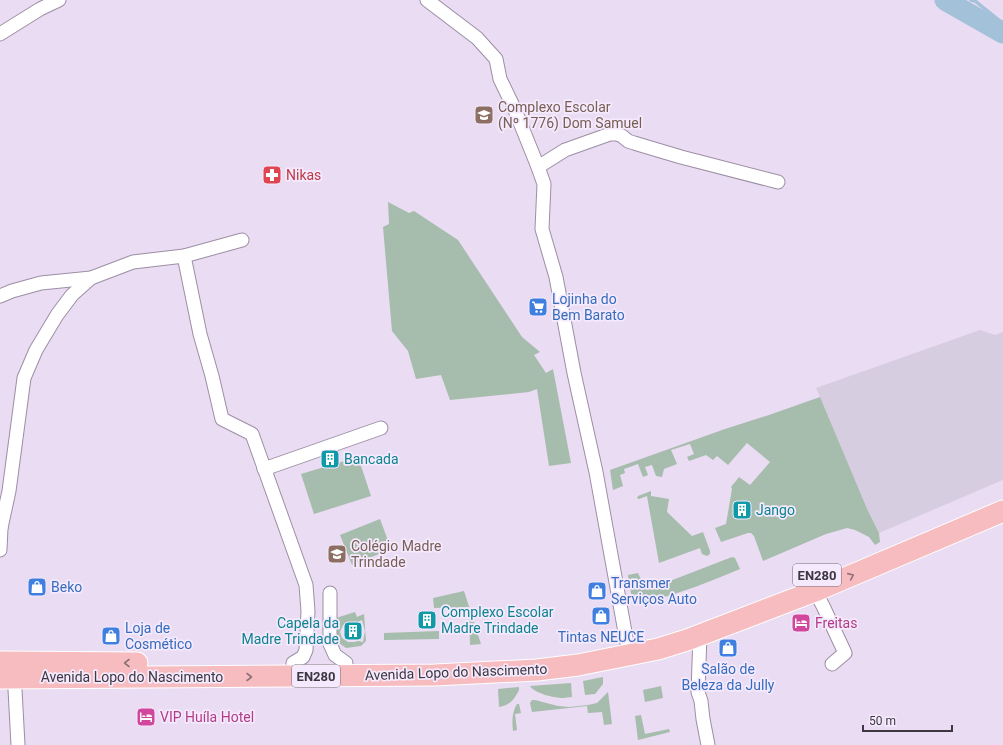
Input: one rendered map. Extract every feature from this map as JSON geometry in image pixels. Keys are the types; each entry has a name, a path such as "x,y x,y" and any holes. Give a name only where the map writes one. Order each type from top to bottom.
{"main road":[{"name":"Avenida Lopo do Nascimento","path":"7,670 488,660 547,655 627,643 701,622 1003,498"},
{"name":"Avenida Lopo do Nascimento","path":"7,670 428,676 537,670 574,665 658,649 700,635 815,591 1003,510"}],"street":[{"path":"0,34 40,9 59,0"},
{"path":"427,0 477,38 496,59 500,79 516,110 544,184 542,229 556,277 569,353 596,472 627,643"},
{"path":"538,167 565,150 610,134 617,134 634,143 681,157 778,182"},
{"path":"0,296 41,283 91,278 133,262 184,256 242,240"},
{"path":"184,256 200,334 222,419 252,434 306,585 308,611 306,650 302,657 293,663"},
{"path":"0,550 1,528 9,491 24,378 36,350 57,315 72,295 91,278"},
{"path":"264,468 382,428"},
{"path":"815,591 845,653 832,664"},
{"path":"330,593 330,644 335,655 346,663"},
{"path":"308,611 330,611"},
{"path":"700,635 698,692 701,701 708,745"},
{"path":"7,670 18,745"}],"shaded area":[{"path":"980,330 995,335 1003,332 1003,480 879,533 868,511 816,388"}],"green space":[{"path":"388,202 409,213 414,211 458,240 522,337 540,352 534,355 546,373 553,369 571,463 549,466 537,389 529,392 450,400 441,375 416,379 408,351 392,331 383,227 389,224"},
{"path":"820,397 868,511 879,533 880,542 875,545 869,537 847,528 826,534 763,561 754,536 751,533 721,542 715,528 726,524 732,489 731,487 739,477 750,485 770,462 747,443 728,465 717,456 713,460 706,455 689,461 687,457 694,454 690,444 671,450 677,464 664,469 662,477 656,476 652,465 645,467 648,475 643,477 638,464 624,469 625,473 620,475 623,486 613,490 610,470"},
{"path":"358,457 371,496 314,514 301,474"},
{"path":"651,491 651,496 669,499 667,512 692,536 703,532 710,554 707,556 702,554 700,548 659,563 647,496 639,499 637,498 638,496"},
{"path":"380,519 391,549 352,565 340,535"},
{"path":"732,557 735,558 740,569 674,594 641,603 637,603 632,599 628,575 638,573 641,580 647,586 657,586"},
{"path":"464,591 481,644 470,645 469,607 434,608 433,598"},
{"path":"355,612 357,617 364,614 366,641 361,646 346,648 336,641 336,618","holes":["362,620 365,631 363,642 348,642 342,638 340,632 343,625 346,623 356,623"]},
{"path":"439,631 439,639 384,640 384,633"},
{"path":"603,677 603,684 595,694 585,695 583,681"},
{"path":"571,683 572,697 564,698 545,695 532,689 530,686"},
{"path":"661,686 663,698 645,702 643,690"},
{"path":"519,687 517,694 511,702 499,707 498,689"},
{"path":"608,692 612,724 604,725 602,712 588,713 587,706 532,712 530,703 532,700 535,700 558,706 569,707 588,705 597,703"},
{"path":"517,704 519,704 521,713 515,714 517,730 513,731 512,724 514,710"},
{"path":"641,715 645,734 669,729 670,732 638,740 635,716"}],"waterway":[{"path":"945,0 1003,33"},
{"path":"971,0 975,1 1003,22"}],"place":[{"name":"Complexo Escolar (Nº 1776) Dom Samuel","path":"484,115"},
{"name":"Nikas","path":"272,175"},
{"name":"Lojinha do Bem Barato","path":"538,307"},
{"name":"Bancada","path":"330,459"},
{"name":"Jango","path":"742,510"},
{"name":"Colégio Madre Trindade","path":"337,554"},
{"name":"Beko","path":"37,587"},
{"name":"Transmer Serviços Auto","path":"597,591"},
{"name":"Tintas NEUCE","path":"601,616"},
{"name":"Complexo Escolar Madre Trindade","path":"427,620"},
{"name":"Freitas","path":"801,623"},
{"name":"Capela da Madre Trindade","path":"353,631"},
{"name":"Loja de Cosmético","path":"111,636"},
{"name":"Salão de Beleza da Jully","path":"728,648"},
{"name":"VIP Huíla Hotel","path":"146,717"}]}
